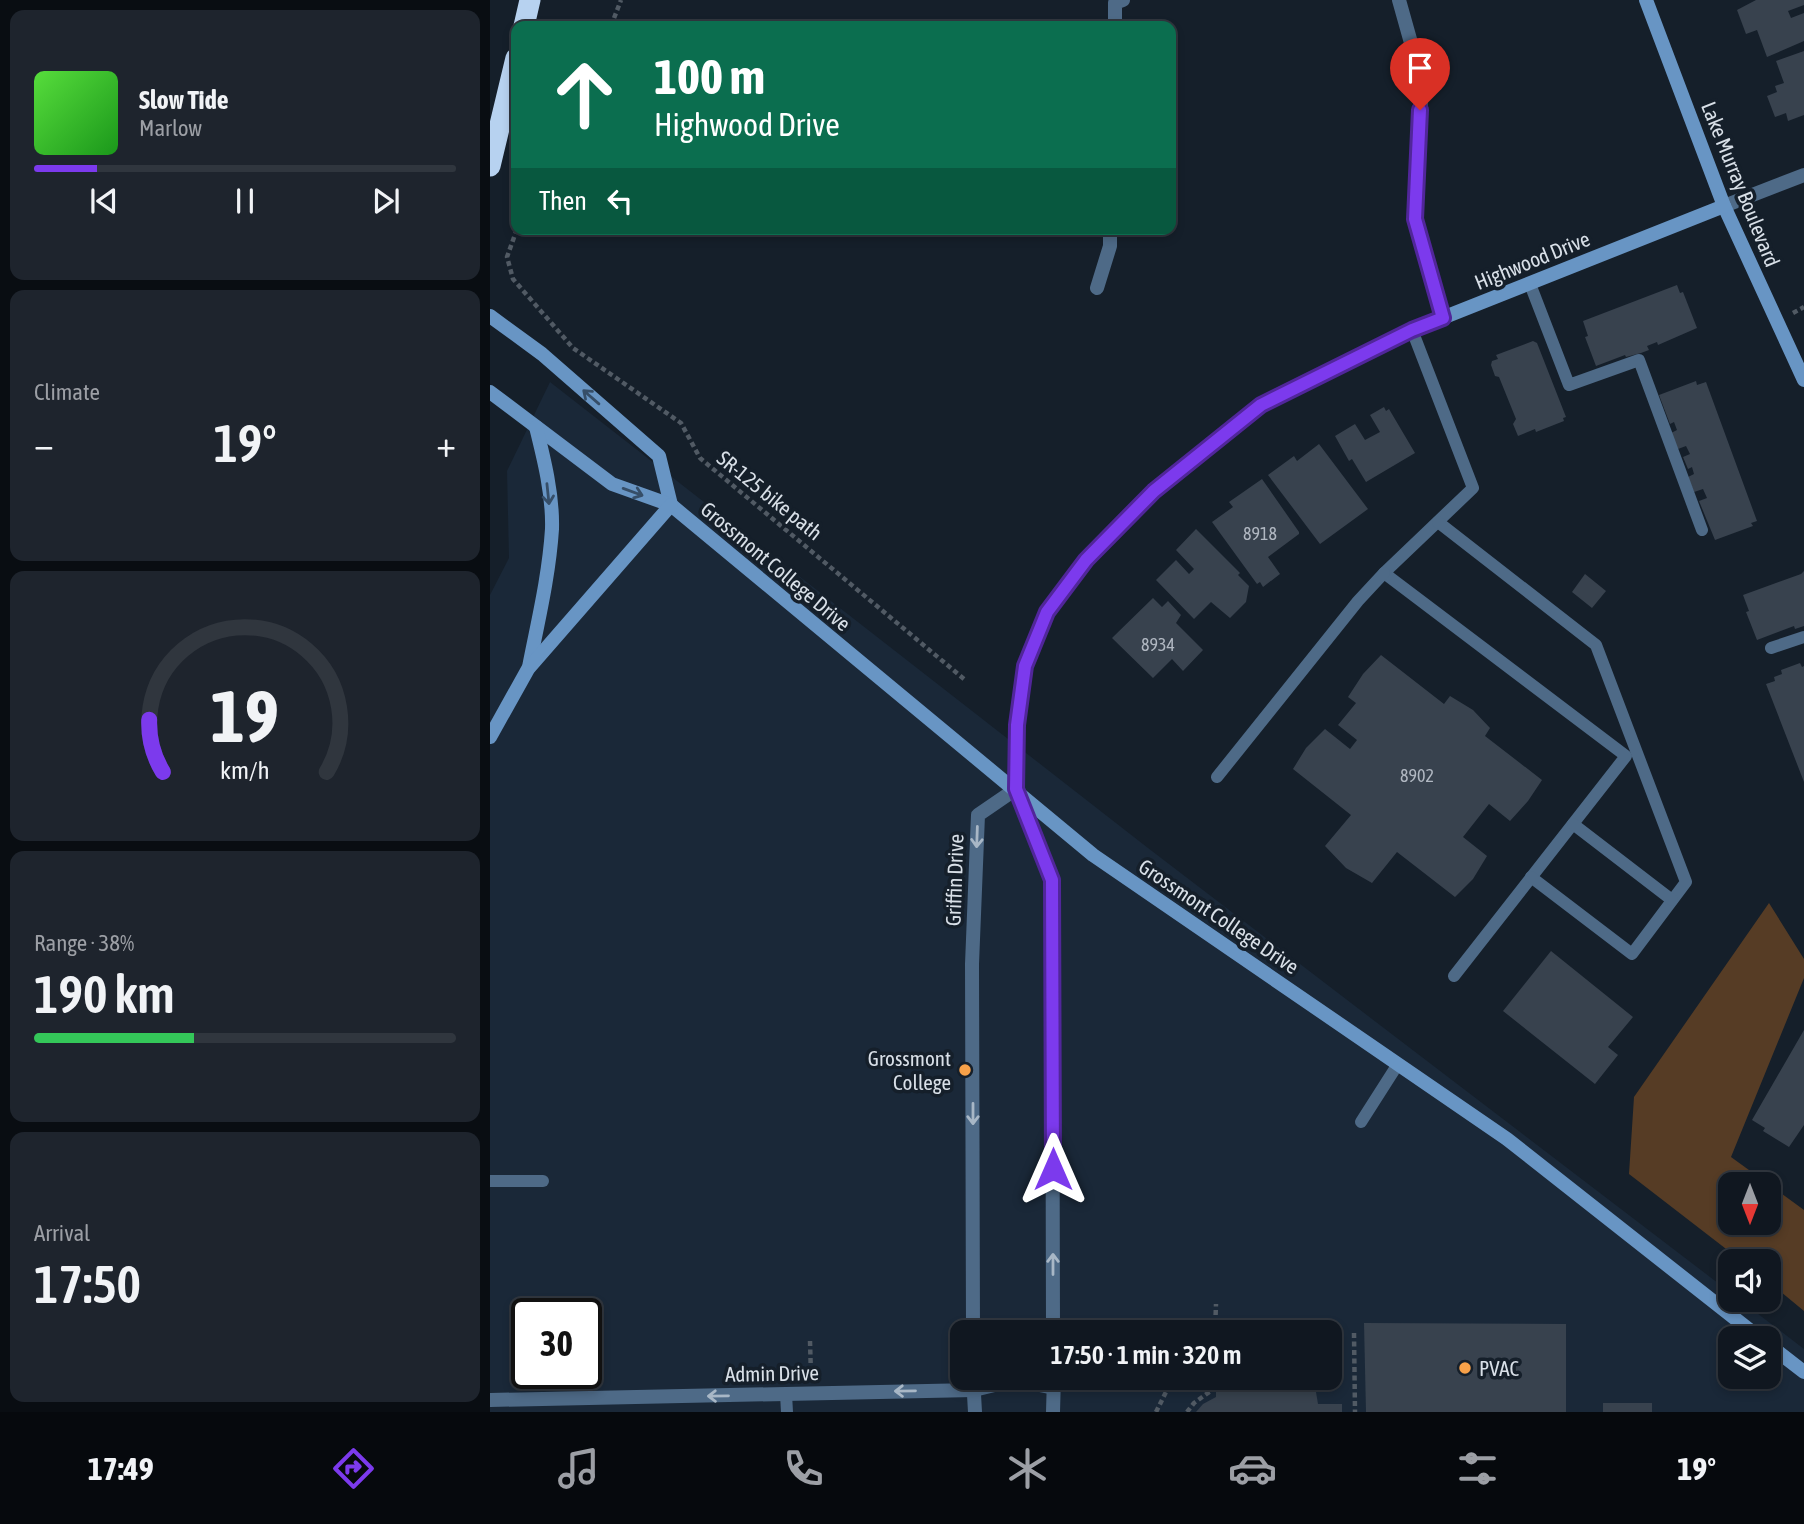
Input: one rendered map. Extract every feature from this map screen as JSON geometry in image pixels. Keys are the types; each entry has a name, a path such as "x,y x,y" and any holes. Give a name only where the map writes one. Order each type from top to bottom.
{"highway":[{"path":"525,21 530,0"},
{"path":"490,166 511,79"}],"main road":[{"name":"Lake Murray Boulevard","path":"1647,0 1724,206 1804,380"},
{"name":"Highwood Drive","path":"1016,789 1017,725 1025,666 1047,612 1086,560 1154,491 1261,405 1412,330 1724,206"},
{"name":"Grossmont College Drive","path":"490,316 542,354 659,456 671,505"},
{"name":"Grossmont College Drive","path":"490,392 612,484 671,505 1093,855 1507,1139 1744,1326"},
{"path":"528,669 546,583 552,526 545,464 536,427"},
{"name":"Grossmont College Drive","path":"490,737 528,669 671,505"},
{"path":"1781,1354 1804,1372"}],"street":[{"path":"1115,21 1115,3 1123,0"},
{"path":"1399,0 1422,82 1415,219 1443,318"},
{"path":"1724,206 1804,175"},
{"path":"1097,288 1110,246 1110,235"},
{"path":"1016,789 1052,880 1054,1320"},
{"name":"Griffin Drive","path":"973,1320 972,964 978,815 1016,789"},
{"name":"Admin Drive","path":"490,1400 786,1394 950,1385"},
{"path":"973,1390 975,1412"},
{"path":"1053,1412 1054,1390"}],"lane":[{"path":"1530,284 1569,385 1639,360 1702,530"},
{"path":"1217,777 1358,601 1473,488 1412,330"},
{"path":"1438,522 1595,645 1631,754 1686,882 1632,954 1531,877"},
{"path":"1384,573 1631,754"},
{"path":"1771,648 1804,637"},
{"path":"1454,976 1631,754"},
{"path":"1573,824 1672,900"},
{"path":"1361,1122 1398,1064"},
{"path":"490,1181 543,1181"},
{"path":"786,1394 787,1412"}],"path":[{"path":"613,21 621,0"},
{"name":"SR-125 bike path","path":"515,235 507,257 513,279 573,348 681,423 700,458 964,679"},
{"path":"1215,1320 1216,1304"},
{"path":"1354,1333 1355,1412"},
{"path":"1156,1412 1167,1390"},
{"path":"1187,1412 1194,1402 1212,1390"}],"shaded area":[{"name":"Grossmont College","path":"550,382 1148,848 1718,1283 1718,1312 1756,1312 1774,1326 1718,1326 1718,1389 1781,1389 1781,1331 1804,1349 1804,1412 490,1412 490,595 509,558 507,471"},
{"path":"1769,903 1804,959 1804,978 1731,1157 1752,1172 1718,1172 1718,1236 1782,1236 1782,1194 1804,1210 1804,1311 1781,1292 1781,1249 1726,1249 1629,1174 1634,1097"}],"building":[{"path":"1756,0 1804,0 1804,5 1788,11 1791,18 1804,13 1804,41 1767,57 1757,30 1746,34 1737,10"},
{"path":"1804,51 1804,115 1788,121 1786,113 1775,117 1767,96 1777,92 1775,86 1784,83 1776,61"},
{"path":"1677,285 1680,293 1683,292 1697,328 1658,345 1657,342 1647,346 1649,350 1626,357 1625,355 1596,366 1585,337 1588,336 1583,321"},
{"path":"1533,341 1537,343 1566,417 1563,418 1564,421 1518,436 1513,424 1516,419 1499,377 1495,376 1491,365 1492,361 1498,359 1496,355"},
{"path":"1696,381 1697,385 1706,382 1757,521 1751,523 1753,526 1715,540 1699,501 1707,498 1703,489 1694,492 1688,477 1694,474 1692,467 1688,469 1683,457 1690,454 1686,446 1678,449 1671,433 1677,430 1674,422 1670,424 1659,395"},
{"path":"1384,407 1386,411 1389,409 1415,453 1366,482 1352,459 1349,461 1335,436 1355,424 1365,440 1380,432 1370,415"},
{"path":"1319,444 1368,509 1320,544 1268,475 1294,456 1297,461"},
{"path":"1262,479 1299,532 1268,557 1280,574 1263,587 1260,582 1257,584 1212,522 1233,507 1229,502"},
{"path":"1196,529 1240,573 1238,575 1249,586 1246,602 1230,618 1211,602 1194,619 1156,580 1176,560 1189,574 1194,569 1176,550"},
{"path":"1804,571 1804,626 1795,629 1794,626 1757,640 1746,612 1749,611 1743,595"},
{"path":"1585,574 1606,591 1592,608 1572,592"},
{"path":"1153,598 1162,607 1168,601 1181,615 1176,623 1203,650 1183,671 1172,659 1153,678 1112,638"},
{"path":"1381,655 1444,704 1450,696 1473,710 1490,728 1485,736 1542,780 1510,821 1489,804 1463,837 1487,856 1473,879 1455,897 1397,852 1372,883 1346,868 1325,846 1351,815 1293,769 1306,748 1325,729 1350,749 1357,740 1338,725 1356,703 1348,697 1363,674"},
{"path":"1800,663 1804,666 1804,782 1766,684 1775,681 1774,677 1782,674 1781,670"},
{"path":"1551,951 1633,1017 1608,1047 1618,1055 1595,1084 1503,1011"},
{"path":"1804,1030 1804,1125 1789,1147 1763,1131 1765,1128 1752,1120"},
{"name":"PVAC","path":"1364,1323 1566,1324 1566,1412 1366,1412"},
{"path":"1216,1390 1316,1392 1318,1404 1342,1404 1342,1412 1196,1412 1203,1404 1216,1397"},
{"path":"1603,1403 1652,1403 1652,1412 1603,1412"}],"place":[{"name":"Grossmont College","path":"965,1070"},
{"name":"PVAC","path":"1465,1368"}],"route":[{"path":"1053,1169 1052,880 1016,789 1017,725 1025,666 1047,612 1086,560 1154,491 1261,405 1412,330 1443,318 1415,219 1420,110"}]}
